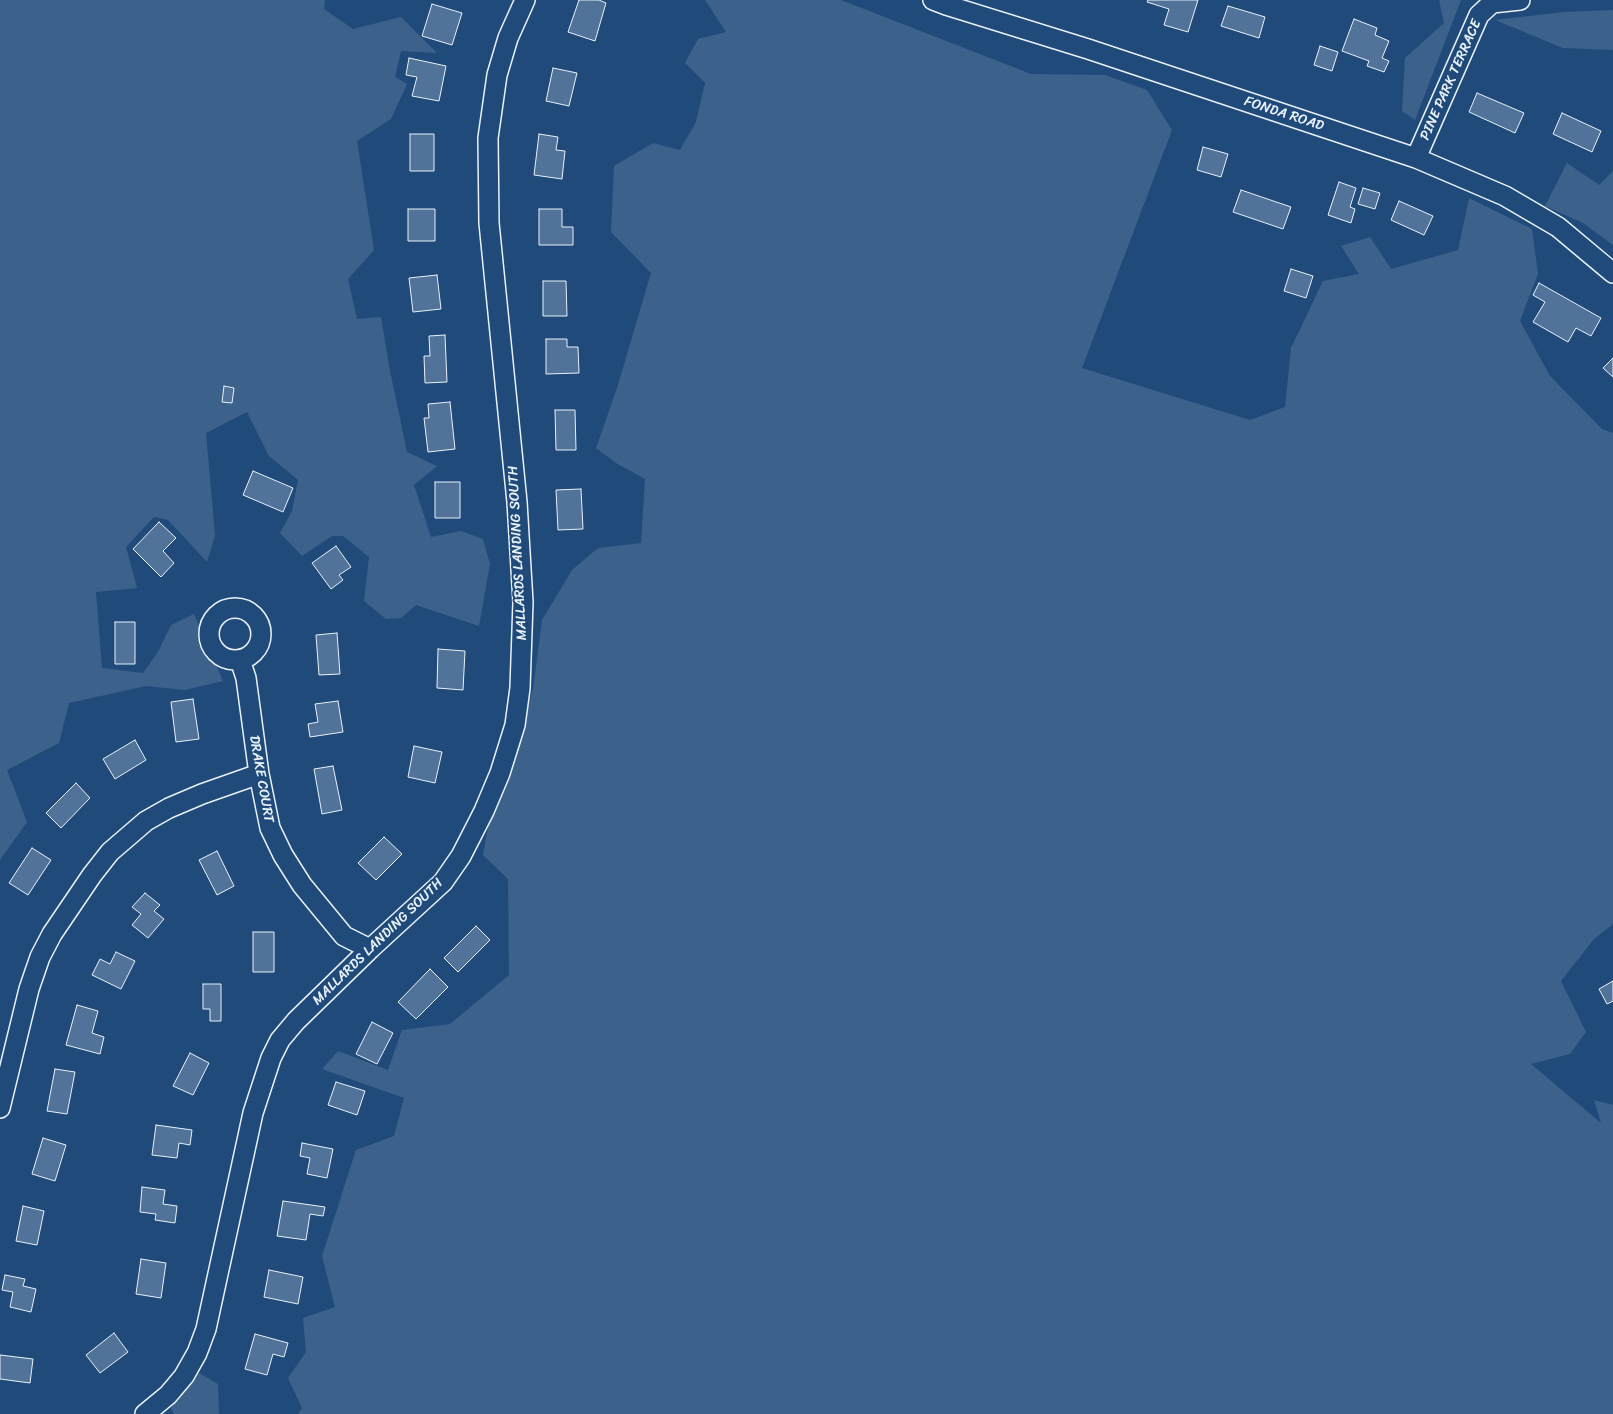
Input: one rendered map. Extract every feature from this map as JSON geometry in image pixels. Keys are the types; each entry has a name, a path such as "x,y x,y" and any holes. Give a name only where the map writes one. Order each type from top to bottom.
{"street":[{"name":"MALLARDS LANDING SOUTH","path":"145,1414 168,1395 184,1376 197,1353 206,1329 253,1113 271,1058 280,1040 296,1021 370,949 443,882 460,856 487,803 500,773 515,725 520,688 523,602 517,502 488,223 488,138 497,75 508,38 524,0"},
{"name":"FONDA ROAD","path":"933,0 1106,55 1416,158 1505,196 1558,227 1613,273"},
{"name":"PINE PARK TERRACE","path":"1416,158 1479,15 1492,3 1520,0"},
{"name":"DRAKE COURT","path":"240,660 246,678 259,774 270,828 297,878 344,936 370,949"},
{"path":"0,1108 29,989 40,957 52,934 92,875 110,852 146,821 169,808 202,794 259,774"}],"shaded area":[{"path":"0,0 325,0 324,9 353,29 401,17 437,53 401,51 395,77 407,84 391,119 357,141 374,250 348,279 357,319 381,317 407,452 437,466 414,485 431,537 461,531 483,539 490,564 479,626 416,605 401,618 386,619 364,601 369,557 343,536 332,536 302,556 280,533 292,511 298,480 269,456 247,412 206,433 215,535 207,562 168,520 154,517 126,547 137,588 96,592 102,668 143,673 158,652 171,625 194,614 223,681 185,690 146,686 69,703 59,743 7,770 27,822 0,860"},
{"path":"705,0 841,0 1031,74 1105,75 1147,90 1172,130 1082,368 1250,420 1285,407 1291,348 1323,281 1359,274 1341,246 1370,237 1391,269 1458,250 1469,198 1532,229 1538,274 1520,321 1550,376 1602,429 1613,433 1613,924 1594,939 1561,981 1586,1032 1570,1054 1531,1064 1601,1123 1594,1100 1613,1105 1613,1414 298,1414 302,1408 288,1378 306,1352 303,1318 335,1307 322,1256 356,1150 394,1136 404,1098 322,1069 338,1051 388,1070 402,1030 450,1024 509,975 508,879 483,855 489,822 515,753 533,689 542,620 572,570 598,548 641,543 645,479 616,463 596,448 617,388 651,273 611,232 614,166 653,143 680,150 696,122 705,83 685,63 698,39 726,32"},
{"path":"1439,0 1461,0 1415,120 1402,111 1405,58 1444,23"},
{"path":"1613,10 1613,50 1563,48 1495,20 1564,12"},
{"path":"1567,163 1599,185 1613,171 1613,245 1583,223 1545,206"},
{"path":"199,1373 218,1384 219,1414 174,1414 171,1408"}],"building":[{"path":"579,0 599,0 606,3 595,41 568,32"},
{"path":"1148,0 1198,0 1188,32 1164,25 1169,9 1147,2"},
{"path":"432,4 462,13 452,45 422,36"},
{"path":"1228,6 1265,17 1259,38 1221,26"},
{"path":"1354,19 1377,28 1375,35 1389,41 1382,58 1389,61 1384,72 1367,66 1369,61 1342,51"},
{"path":"1320,46 1338,52 1332,71 1314,65"},
{"path":"409,58 446,66 439,101 412,96 417,77 406,75"},
{"path":"553,68 577,73 569,106 546,101"},
{"path":"1477,93 1524,113 1515,133 1469,112"},
{"path":"1562,113 1601,131 1592,152 1553,134"},
{"path":"410,134 434,134 434,171 410,171"},
{"path":"539,134 558,137 556,150 565,151 562,179 534,175"},
{"path":"1203,147 1228,154 1221,177 1197,170"},
{"path":"1339,182 1356,188 1350,207 1355,209 1351,223 1328,215"},
{"path":"1363,188 1380,193 1375,209 1358,204"},
{"path":"1241,190 1291,207 1283,229 1233,212"},
{"path":"1399,201 1433,216 1424,235 1391,220"},
{"path":"408,209 435,209 435,241 408,241"},
{"path":"539,209 562,209 562,227 573,227 573,245 539,245"},
{"path":"1291,269 1313,276 1306,298 1284,291"},
{"path":"437,275 441,309 413,312 409,278"},
{"path":"543,281 566,281 567,316 543,316"},
{"path":"1539,283 1601,318 1591,336 1576,328 1568,342 1533,322 1545,302 1533,295"},
{"path":"445,335 447,382 425,383 424,356 430,356 429,336"},
{"path":"546,339 567,339 567,347 578,347 579,373 546,374"},
{"path":"1613,358 1613,377 1603,368"},
{"path":"224,386 234,388 232,403 222,402"},
{"path":"450,402 455,449 428,452 424,418 429,418 428,404"},
{"path":"555,410 575,410 576,450 556,450"},
{"path":"253,471 293,488 283,512 243,495"},
{"path":"435,482 460,482 460,518 435,518"},
{"path":"581,489 583,529 558,530 556,490"},
{"path":"159,522 176,538 163,551 174,563 161,577 133,549"},
{"path":"336,546 351,567 339,575 343,580 331,589 312,563"},
{"path":"115,622 135,622 135,664 115,664"},
{"path":"337,633 340,674 319,675 316,635"},
{"path":"438,649 465,651 463,690 437,688"},
{"path":"193,699 199,739 176,742 171,702"},
{"path":"338,701 343,732 310,737 308,724 318,722 315,704"},
{"path":"135,740 146,760 115,779 103,759"},
{"path":"414,746 442,752 435,783 408,777"},
{"path":"333,766 342,810 322,814 314,769"},
{"path":"76,783 90,798 61,828 46,813"},
{"path":"384,837 402,854 376,880 358,863"},
{"path":"32,848 51,860 28,895 9,883"},
{"path":"217,851 234,886 217,895 199,860"},
{"path":"145,893 160,905 154,911 164,919 148,938 132,925 141,914 132,907"},
{"path":"476,926 490,940 458,972 444,958"},
{"path":"253,932 274,932 274,972 253,972"},
{"path":"116,952 135,961 121,989 92,975 100,959 110,964"},
{"path":"430,969 448,987 416,1019 398,1002"},
{"path":"1613,981 1613,1001 1607,1004 1599,989"},
{"path":"203,984 221,984 221,1021 210,1021 210,1009 203,1009"},
{"path":"77,1005 98,1011 92,1033 104,1037 100,1054 66,1045"},
{"path":"372,1022 393,1033 377,1064 356,1054"},
{"path":"190,1053 209,1063 193,1095 173,1086"},
{"path":"55,1069 75,1072 67,1114 47,1111"},
{"path":"336,1082 365,1091 357,1115 328,1105"},
{"path":"156,1125 192,1130 190,1145 179,1143 177,1158 152,1155"},
{"path":"43,1138 66,1145 55,1181 32,1174"},
{"path":"302,1143 333,1149 327,1178 307,1174 310,1158 300,1156"},
{"path":"142,1187 165,1190 163,1204 177,1206 175,1223 155,1220 156,1214 140,1212"},
{"path":"283,1201 325,1207 323,1216 310,1214 306,1240 277,1236"},
{"path":"23,1206 44,1211 37,1245 16,1241"},
{"path":"141,1259 166,1263 161,1298 136,1294"},
{"path":"269,1270 303,1277 298,1304 264,1297"},
{"path":"5,1275 25,1279 23,1286 36,1289 31,1312 10,1307 13,1292 2,1290"},
{"path":"114,1333 128,1352 100,1373 86,1355"},
{"path":"255,1334 288,1343 284,1357 273,1354 267,1375 245,1369"},
{"path":"0,1355 33,1359 30,1383 0,1379"}]}
